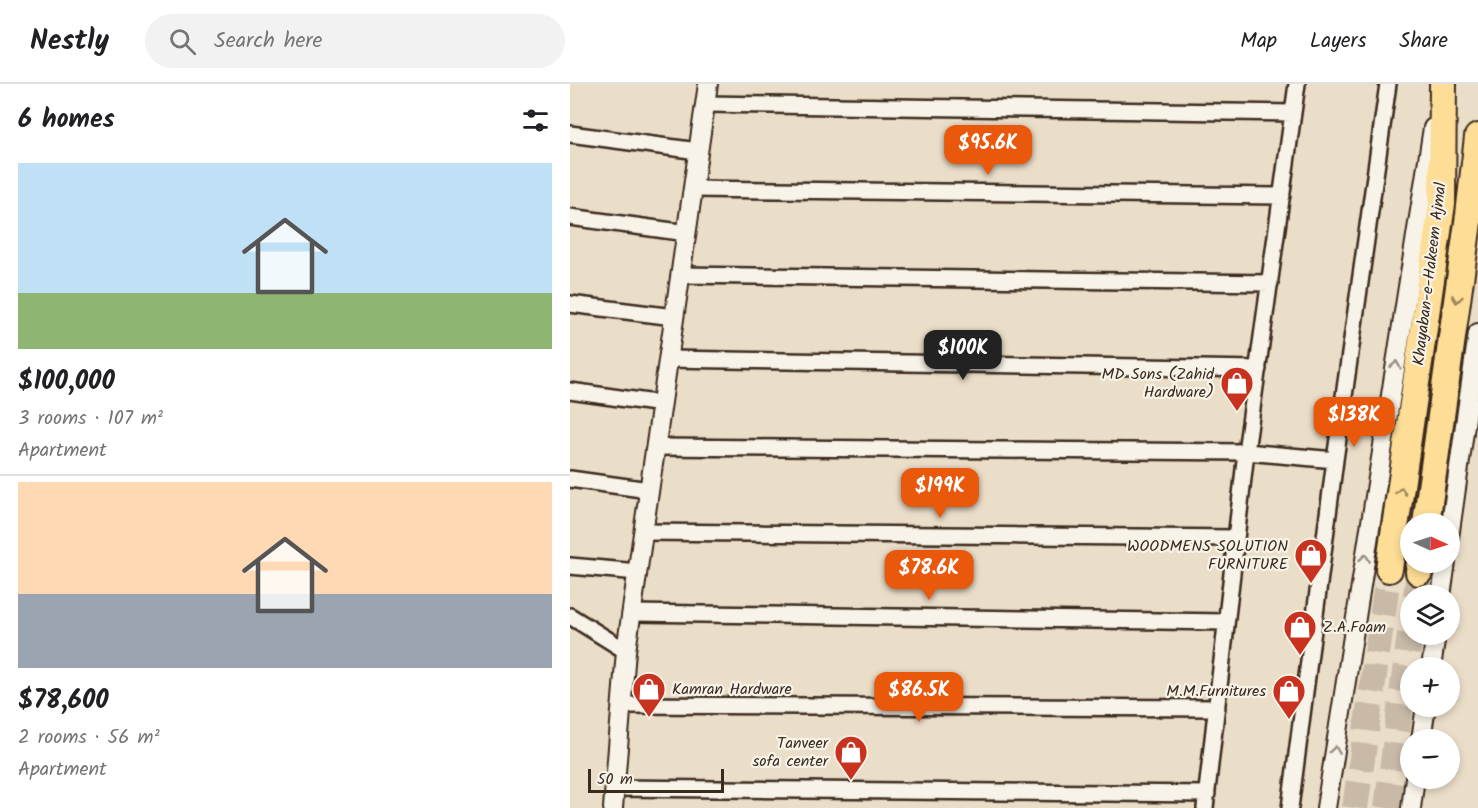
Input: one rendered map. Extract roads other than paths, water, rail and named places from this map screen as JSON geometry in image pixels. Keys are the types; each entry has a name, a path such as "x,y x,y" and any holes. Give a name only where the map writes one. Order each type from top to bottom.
{"highway":[{"name":"Khayaban-e-Hakeem Ajmal","path":"1389,569 1442,204 1442,84"},
{"name":"Khayaban-e-Hakeem Ajmal","path":"1428,513 1478,137"}],"street":[{"path":"613,808 626,651 708,84"},
{"path":"614,788 1206,801 1246,452 1297,84"},
{"path":"1290,808 1335,460 1388,84"},
{"path":"1326,808 1442,84"},
{"path":"705,104 1293,113"},
{"path":"570,134 698,151"},
{"path":"693,189 1282,196"},
{"path":"570,218 687,233"},
{"path":"680,275 1270,283"},
{"path":"570,303 674,317"},
{"path":"1454,513 1472,411 1478,333"},
{"path":"668,359 1258,369"},
{"path":"570,392 662,404"},
{"path":"656,447 1246,452 1335,460"},
{"path":"570,479 649,490"},
{"path":"643,532 1236,538"},
{"path":"570,566 638,572"},
{"path":"632,613 1226,622"},
{"path":"572,622 626,651"},
{"path":"622,705 1217,708"},
{"path":"1411,808 1414,789"}],"tunnel":[{"path":"1355,808 1389,569"},
{"path":"1417,585 1419,573"},
{"path":"1387,808 1409,645"}],"place":[{"name":"MD Sons (Zahid Hardware)","path":"1237,412"},
{"name":"WOODMENS SOLUTION FURNITURE","path":"1311,584"},
{"name":"Z.A.Foam","path":"1300,656"},
{"name":"Kamran Hardware","path":"649,718"},
{"name":"M.M.Furnitures","path":"1289,720"},
{"name":"Tanveer sofa center","path":"851,781"}]}
